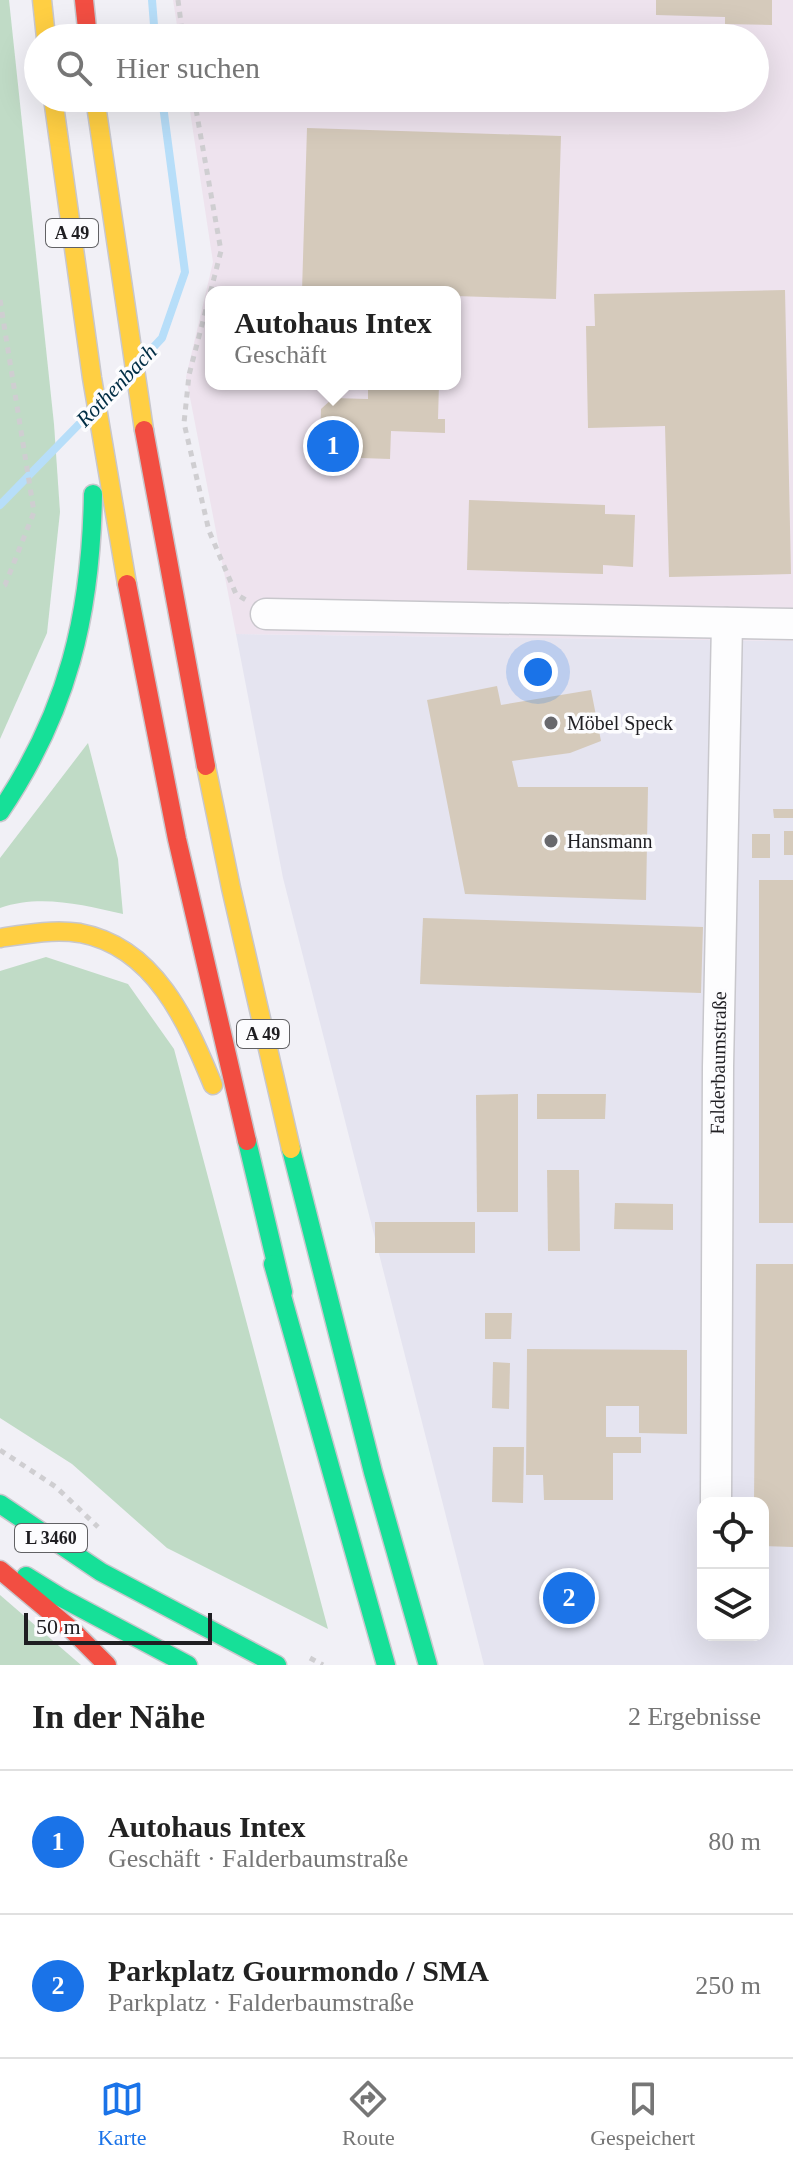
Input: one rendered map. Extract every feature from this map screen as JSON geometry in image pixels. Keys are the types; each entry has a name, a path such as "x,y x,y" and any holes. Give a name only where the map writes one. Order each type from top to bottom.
{"main road":[{"path":"42,0 45,24"},
{"path":"84,0 87,24"},
{"name":"A 49","path":"55,112 97,429 178,841 283,1292 386,1665"},
{"name":"A 49","path":"97,112 165,562 212,803 276,1093 347,1373 428,1665"},
{"path":"0,812 36,756 60,702 74,650 89,563 97,429"},
{"path":"0,938 52,929 105,940 129,952 163,985 183,1015 198,1046 230,1129 283,1292"},
{"name":"L 3460","path":"0,1504 101,1572 277,1665"},
{"name":"L 3460","path":"0,1561 60,1597 188,1665"},
{"path":"0,1570 73,1631 107,1665"}],"street":[{"path":"266,614 793,624"},
{"name":"Falderbaumstraße","path":"716,1497 718,1067 727,623"}],"path":[{"path":"178,0 181,24"},
{"path":"196,112 221,251 212,286"},
{"path":"0,300 34,512 5,585 0,587"},
{"path":"205,313 189,375 184,423 209,531 219,556 236,594 266,614"}],"shaded area":[{"path":"173,0 793,0 793,641 236,634 186,377 205,296 205,390 461,390 461,286 207,286 213,262 190,112 769,112 769,24 177,24"},
{"path":"236,634 793,641 793,1665 484,1665 283,878"}],"green space":[{"path":"0,0 9,0 54,424 60,512 47,633 0,739"},
{"path":"88,743 118,859 123,914 46,901 0,908 0,858"},
{"path":"46,957 128,984 174,1049 328,1629 167,1548 72,1464 0,1418 0,971"},
{"path":"0,1595 81,1665 0,1665"}],"building":[{"path":"656,0 772,0 772,25 725,24 725,17 656,15"},
{"path":"307,128 561,136 556,299 461,296 461,286 302,286"},
{"path":"785,290 791,574 669,577 665,426 588,428 586,326 595,326 594,294"},
{"path":"368,390 439,390 438,419 445,419 445,433 391,431 390,459 331,457 320,445 321,409 333,398 368,399"},
{"path":"469,500 605,505 605,514 635,515 633,567 603,565 603,574 467,570"},
{"name":"Hansmann","path":"497,686 501,705 591,690 601,741 570,753 512,761 518,787 648,787 646,900 465,894 427,700"},
{"path":"773,809 793,809 793,818 774,818"},
{"path":"784,831 793,831 793,855 784,855"},
{"path":"752,834 770,834 770,858 752,858"},
{"path":"759,880 793,880 793,1223 759,1223"},
{"path":"423,918 703,927 701,993 420,984"},
{"path":"518,1094 518,1212 477,1212 476,1095"},
{"path":"537,1094 606,1094 605,1119 537,1119"},
{"path":"547,1170 579,1170 580,1251 548,1251"},
{"path":"615,1203 673,1204 673,1230 614,1229"},
{"path":"375,1222 475,1222 475,1253 375,1253"},
{"path":"756,1264 793,1264 793,1547 769,1546 769,1497 754,1497"},
{"path":"485,1313 512,1313 511,1339 485,1339"},
{"path":"527,1349 687,1350 687,1434 639,1433 639,1406 606,1406 606,1437 641,1437 641,1453 613,1453 613,1500 544,1500 543,1475 526,1475"},
{"path":"493,1362 510,1363 509,1409 492,1408"},
{"path":"493,1447 524,1447 523,1503 492,1502"}],"waterway":[{"name":"Rothenbach","path":"152,0 154,24"},
{"name":"Rothenbach","path":"147,354 162,338 185,272 164,112"},
{"name":"Rothenbach","path":"0,505 85,418"}],"traffic: fast":[{"path":"0,812 43,737 71,660 87,581 93,494"},
{"path":"247,1141 283,1292"},
{"path":"291,1149 373,1472 428,1665"},
{"path":"273,1264 386,1665"},
{"path":"0,1504 101,1572 277,1665"},
{"path":"26,1576 188,1665"}],"traffic: slow":[{"path":"42,0 45,24"},
{"path":"55,112 92,378 127,584"},
{"path":"97,112 144,430"},
{"path":"206,766 291,1149"},
{"path":"0,938 50,932 80,933 106,941 129,954 165,991 192,1037 213,1085"}],"traffic: jam":[{"path":"84,0 87,24"},
{"path":"144,430 206,766"},
{"path":"127,584 177,839 247,1141"},
{"path":"0,1570 73,1631 107,1665"}],"place":[{"name":"Autohaus Intex","path":"333,446"},
{"name":"Möbel Speck","path":"551,723"},
{"name":"Hansmann","path":"551,841"},
{"name":"Parkplatz Gourmondo / SMA","path":"569,1598"}]}
